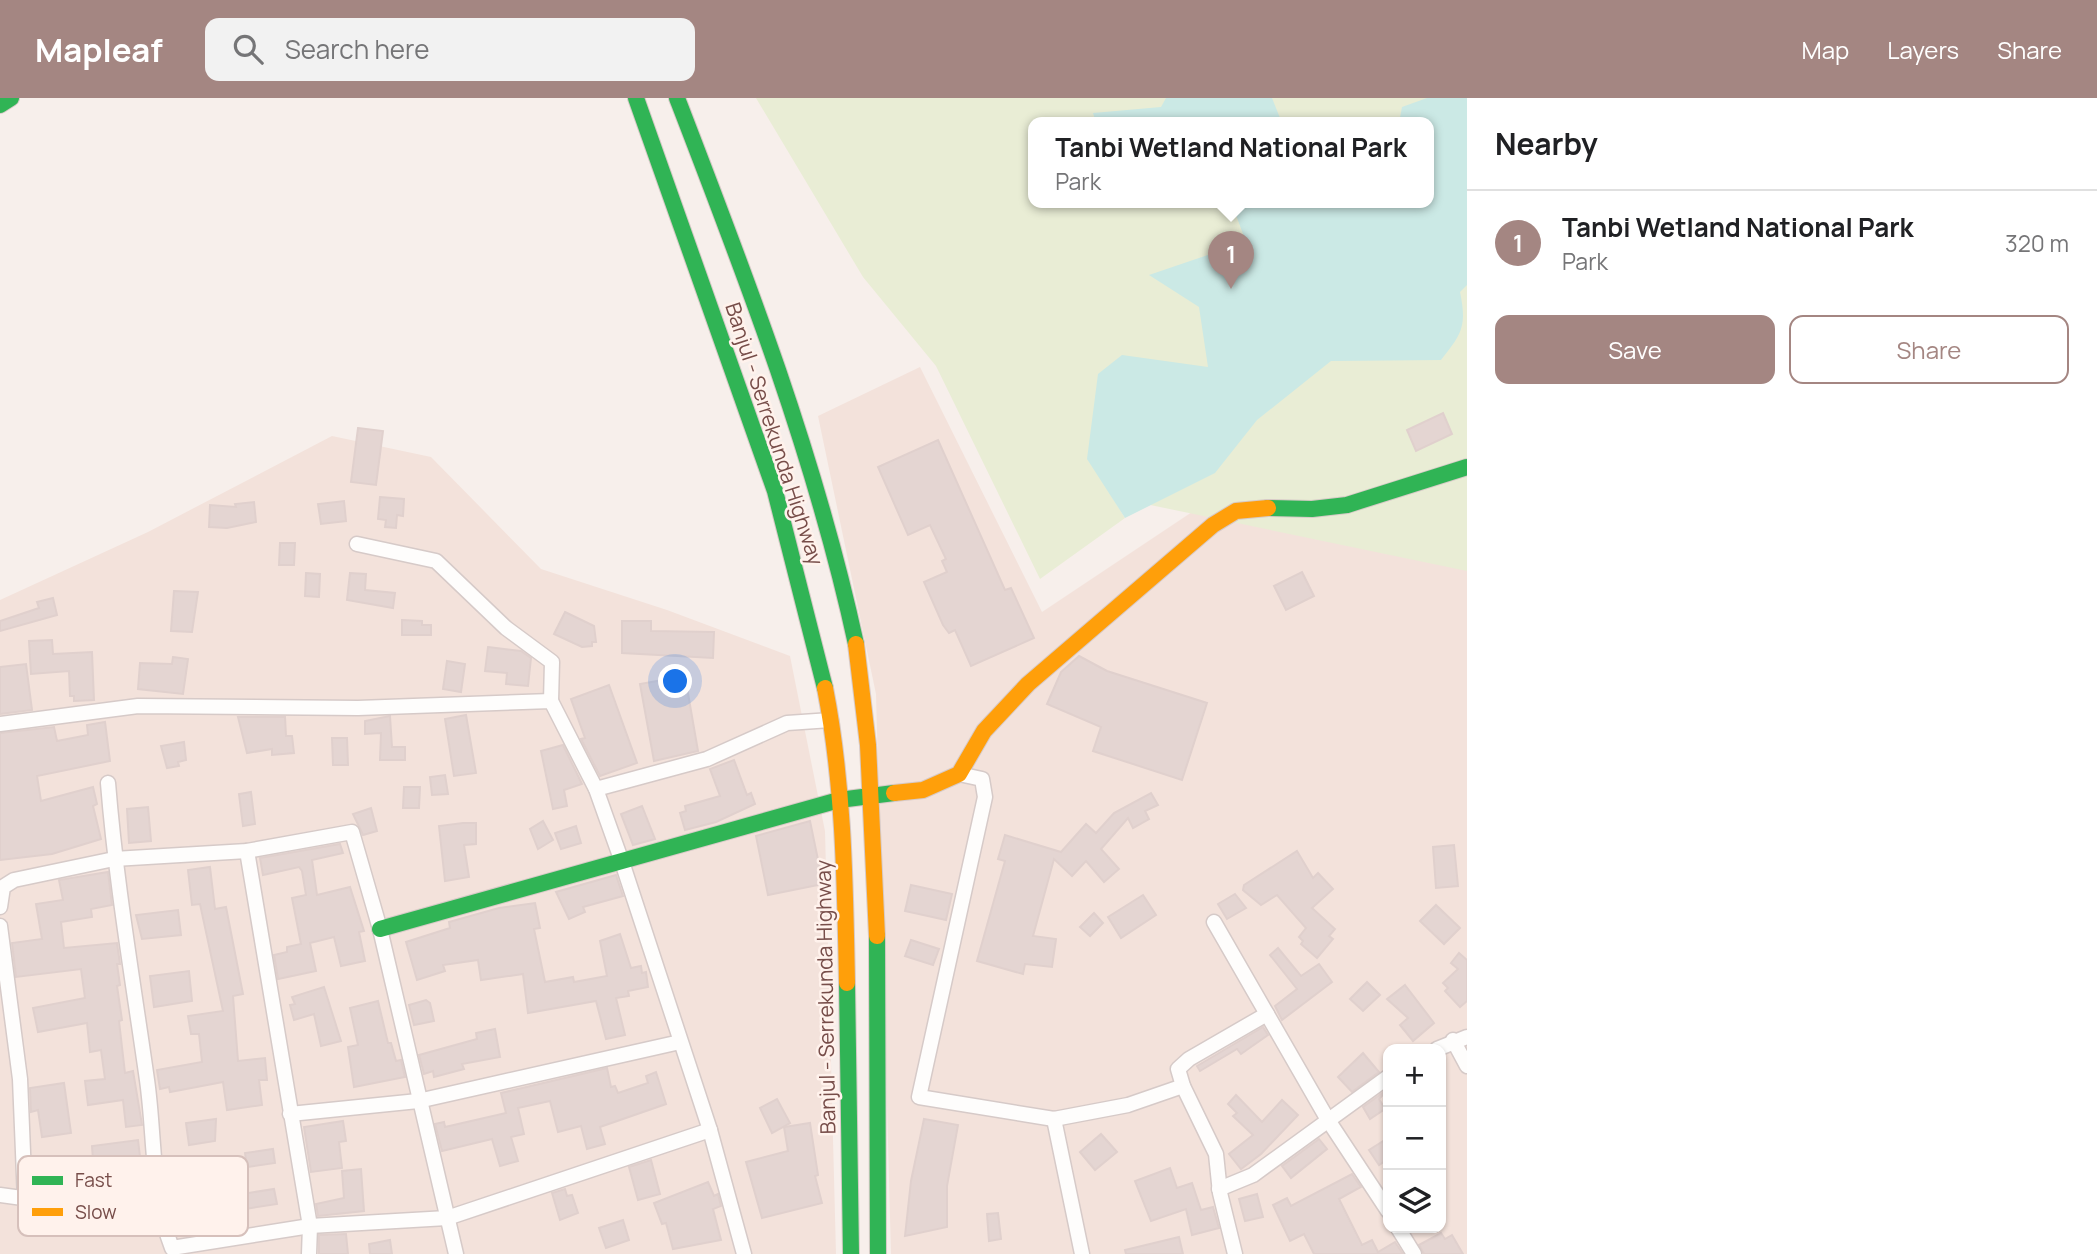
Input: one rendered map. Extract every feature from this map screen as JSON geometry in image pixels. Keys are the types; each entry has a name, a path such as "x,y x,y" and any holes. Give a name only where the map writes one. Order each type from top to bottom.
{"main road":[{"path":"0,105 11,98"},
{"name":"Banjul - Serrekunda Highway","path":"636,98 775,491 816,644 831,720 845,859 851,1254"},
{"name":"Banjul - Serrekunda Highway","path":"677,98 765,325 819,494 858,654 866,711 880,973 878,1254"},
{"path":"380,929 839,800 923,790 959,774 984,731 1028,684 1213,525 1236,511 1251,508 1312,509 1347,505 1467,467"}],"street":[{"path":"357,544 436,561 506,628 552,662 551,701 596,789 622,862 710,1129 744,1254"},
{"path":"0,724 138,706 358,708 551,701"},
{"path":"596,789 707,759 787,723 831,720"},
{"path":"959,774 982,779 985,797 919,1097 1054,1119 1128,1105 1183,1086"},
{"path":"107,783 114,859 148,1083 155,1156"},
{"path":"0,907 4,887 14,880 114,859 247,851 352,832 380,929 418,1101 456,1254"},
{"path":"247,851 283,1049 290,1114 310,1226 309,1254"},
{"path":"1214,922 1328,1120 1383,1203"},
{"path":"0,926 20,1079 23,1156"},
{"path":"1235,1254 1219,1189 1216,1154 1183,1086 1178,1069 1182,1064 1267,1014"},
{"path":"1460,1039 1467,1066"},
{"path":"290,1114 418,1101 680,1042"},
{"path":"1219,1189 1253,1175 1383,1081"},
{"path":"1054,1119 1082,1254"},
{"path":"248,1236 310,1226 447,1218 710,1129"},
{"path":"0,1195 18,1199"},
{"path":"1401,1233 1414,1254"},
{"path":"167,1236 172,1248 247,1236"}],"shaded area":[{"path":"920,367 1042,612 1258,468 1467,383 1467,1254 891,1254 876,694 818,416"},
{"path":"332,436 431,457 541,569 667,610 790,656 825,831 836,1254 0,1254 0,600 148,532"}],"green space":[{"path":"756,98 1467,98 1467,571 1112,497 1125,518 1040,579 936,366 863,277"}],"water":[{"path":"1166,98 1272,98 1280,117 1094,117 1093,113 1161,107"},
{"path":"1427,98 1467,98 1467,285 1460,292 1463,322 1454,343 1441,360 1331,361 1257,420 1215,473 1125,518 1087,459 1098,374 1122,355 1208,367 1199,307 1149,275 1246,242 1236,215 1226,208 1434,208 1434,117 1400,117 1402,107"}],"building":[{"path":"1443,413 1452,434 1416,451 1407,430"},
{"path":"358,428 383,431 376,485 351,482"},
{"path":"938,440 1005,590 1011,588 1034,638 971,666 955,630 949,633 943,625 924,582 947,572 942,561 946,559 930,525 908,535 878,467"},
{"path":"380,497 404,499 403,516 397,515 396,528 385,527 386,520 378,519"},
{"path":"344,501 346,521 321,524 318,504"},
{"path":"254,502 256,522 227,528 209,527 210,505 236,507 235,504"},
{"path":"280,543 295,543 294,565 279,565"},
{"path":"1302,572 1314,596 1286,610 1274,586"},
{"path":"306,573 320,574 319,597 305,596"},
{"path":"350,573 366,574 365,590 395,593 393,608 347,600"},
{"path":"174,591 198,592 192,632 171,631"},
{"path":"53,598 57,615 0,631 0,621 39,608 37,602"},
{"path":"565,612 594,626 596,642 592,642 592,646 582,647 554,634"},
{"path":"402,620 422,621 422,625 431,625 431,635 402,635"},
{"path":"622,621 651,621 651,631 714,632 713,658 622,653"},
{"path":"52,640 53,654 92,652 94,700 74,701 74,696 70,696 69,671 31,674 29,641"},
{"path":"488,647 521,651 531,658 528,686 506,684 507,673 485,671"},
{"path":"1079,656 1107,671 1207,703 1182,780 1093,751 1101,727 1047,704 1061,672"},
{"path":"173,657 188,659 183,694 138,689 140,663 172,664"},
{"path":"447,661 465,664 461,692 443,689"},
{"path":"26,664 32,710 0,714 0,667"},
{"path":"685,676 698,751 654,761 640,684"},
{"path":"609,685 637,763 600,776 581,739 585,738 571,699"},
{"path":"466,715 476,773 454,776 445,719"},
{"path":"390,716 392,747 405,747 405,760 380,760 381,733 365,734 365,721"},
{"path":"238,717 285,717 286,736 292,736 294,753 272,755 272,749 247,753"},
{"path":"105,722 110,761 37,776 41,801 93,787 97,804 93,806 101,839 52,854 0,860 0,733 54,727 57,741 88,735 87,725"},
{"path":"332,738 347,738 348,765 333,765"},
{"path":"184,742 186,760 178,762 179,766 167,768 161,746"},
{"path":"563,745 582,784 564,790 567,806 553,809 541,751"},
{"path":"734,760 747,795 751,793 755,804 716,822 685,830 680,813 686,811 685,806 720,796 710,769"},
{"path":"445,775 448,794 432,795 430,777"},
{"path":"404,787 420,787 419,808 403,808"},
{"path":"251,792 255,824 243,826 239,794"},
{"path":"1151,793 1158,805 1145,811 1149,819 1133,828 1128,818 1101,849 1119,869 1104,882 1086,861 1072,876 1054,859 1033,936 1056,939 1052,967 1025,964 1023,974 977,961 1005,861 998,859 1005,835 1061,852 1086,824 1096,833 1114,813"},
{"path":"642,806 655,839 633,845 621,814"},
{"path":"148,807 151,841 129,843 127,809"},
{"path":"371,808 377,831 363,835 353,814"},
{"path":"543,821 553,840 538,849 530,829"},
{"path":"810,821 823,884 768,895 756,836"},
{"path":"476,823 476,844 464,845 469,877 445,881 439,826"},
{"path":"576,826 581,843 561,849 555,833"},
{"path":"340,844 343,853 312,860 317,895 350,887 364,931 359,932 365,961 341,966 334,937 310,943 316,971 278,979 274,955 287,952 287,947 301,944 292,898 306,895 299,867 263,875 260,858"},
{"path":"1454,845 1458,886 1436,888 1433,847"},
{"path":"1297,851 1313,878 1318,873 1333,889 1312,908 1335,929 1329,936 1333,939 1317,958 1301,944 1303,941 1299,937 1306,928 1277,895 1261,905 1243,890 1244,885"},
{"path":"210,867 215,909 226,907 243,994 233,996 238,1061 265,1058 267,1080 259,1080 262,1105 227,1110 223,1082 170,1092 169,1087 160,1089 157,1070 202,1062 199,1034 191,1034 188,1016 223,1011 200,904 192,905 188,870"},
{"path":"108,872 112,905 91,909 92,917 61,922 64,948 117,943 120,985 117,986 122,1020 119,1021 125,1073 133,1071 142,1125 126,1127 123,1100 88,1105 85,1081 105,1079 101,1050 90,1052 87,1023 38,1032 33,1008 85,998 81,969 16,977 12,943 42,939 36,904 63,900 59,880"},
{"path":"616,875 623,896 583,907 585,912 569,919 556,892"},
{"path":"911,885 952,894 946,920 905,911"},
{"path":"1235,894 1246,908 1227,919 1218,904"},
{"path":"1143,895 1156,915 1121,938 1108,917"},
{"path":"535,903 540,928 534,929 545,982 573,977 574,982 607,976 600,941 620,934 631,968 641,966 642,973 646,972 648,987 628,991 629,996 616,998 625,1035 606,1039 596,1001 528,1013 523,974 481,980 478,960 443,965 445,971 417,980 406,942 450,928 449,922 499,908"},
{"path":"1436,905 1460,928 1444,944 1420,921"},
{"path":"178,910 181,935 142,939 136,915"},
{"path":"1094,913 1103,923 1090,936 1080,927"},
{"path":"911,940 939,949 933,965 905,956"},
{"path":"1278,948 1301,976 1319,964 1332,982 1282,1020 1275,1006 1297,989 1270,955"},
{"path":"1459,953 1467,960 1467,1001 1460,1007 1445,991 1448,988 1443,983 1458,969 1451,963"},
{"path":"189,971 192,1001 154,1007 150,976"},
{"path":"1367,982 1380,995 1363,1011 1350,999"},
{"path":"1405,985 1434,1023 1413,1041 1400,1025 1408,1018 1387,999"},
{"path":"324,987 341,1041 321,1046 314,1014 294,1020 290,1005 295,1004 292,997"},
{"path":"426,1000 430,1003 434,1021 414,1025 409,1005"},
{"path":"378,1001 388,1043 391,1043 396,1061 401,1060 405,1077 354,1087 348,1047 358,1045 350,1008"},
{"path":"1263,1027 1268,1035 1241,1054 1237,1049 1200,1071 1197,1066"},
{"path":"495,1029 500,1057 462,1064 464,1069 434,1077 433,1071 424,1074 419,1055 477,1039 476,1033"},
{"path":"1363,1053 1379,1072 1352,1092 1338,1077"},
{"path":"607,1068 611,1087 615,1086 618,1093 648,1083 646,1076 656,1072 666,1104 600,1127 605,1144 587,1149 581,1126 558,1132 550,1101 518,1108 524,1134 511,1137 518,1161 500,1166 492,1139 442,1151 435,1124 444,1122 445,1127 506,1113 501,1093"},
{"path":"64,1083 71,1133 42,1137 38,1110 31,1112 30,1088"},
{"path":"1383,1093 1379,1099 1383,1110 1370,1119 1363,1107"},
{"path":"1236,1095 1262,1122 1282,1100 1298,1115 1261,1154 1241,1169 1229,1154 1253,1135 1233,1116 1237,1113 1228,1104"},
{"path":"777,1099 790,1123 772,1133 760,1108"},
{"path":"216,1119 215,1141 189,1145 186,1123"},
{"path":"924,1119 958,1125 947,1186 947,1227 905,1236 911,1181"},
{"path":"343,1121 346,1141 339,1142 342,1168 311,1172 304,1127"},
{"path":"810,1123 818,1175 815,1176 822,1203 762,1218 746,1162 788,1151 784,1127"},
{"path":"1101,1134 1117,1152 1095,1170 1080,1152"},
{"path":"1319,1139 1327,1149 1291,1178 1282,1166"},
{"path":"138,1140 140,1156 93,1156 92,1146"},
{"path":"1383,1141 1383,1162 1379,1165 1369,1150"},
{"path":"273,1149 275,1163 248,1167 248,1156 245,1153"},
{"path":"651,1160 660,1194 638,1200 629,1167"},
{"path":"1170,1168 1177,1188 1192,1183 1201,1210 1213,1207 1219,1228 1192,1235 1186,1209 1151,1221 1135,1181"},
{"path":"361,1169 364,1211 318,1216 316,1204 344,1198 342,1171"},
{"path":"1352,1174 1361,1187 1339,1199 1362,1245 1372,1240 1378,1252 1395,1242 1403,1254 1314,1254 1304,1234 1290,1241 1273,1205 1287,1198 1291,1206"},
{"path":"708,1182 714,1196 718,1194 721,1206 713,1209 721,1240 673,1249 666,1223 662,1224 654,1203"},
{"path":"274,1189 277,1204 248,1209 248,1193"},
{"path":"565,1189 567,1196 572,1195 578,1213 560,1220 552,1193"},
{"path":"1257,1194 1263,1217 1245,1221 1239,1199"},
{"path":"998,1213 1001,1239 989,1241 987,1214"},
{"path":"623,1220 629,1240 606,1248 599,1228"},
{"path":"1441,1233 1445,1239 1452,1235 1463,1254 1424,1254 1419,1245"},
{"path":"346,1234 348,1254 319,1254 319,1235"},
{"path":"1179,1237 1183,1254 1126,1254 1125,1250"},
{"path":"390,1240 392,1254 370,1254 369,1244"}],"traffic: fast":[{"path":"0,105 11,98"},
{"path":"636,98 775,491 825,688"},
{"path":"677,98 753,300 800,435 856,644"},
{"path":"1268,508 1312,509 1347,505 1467,467"},
{"path":"380,929 839,800 894,793"},
{"path":"877,936 878,1254"},
{"path":"847,983 851,1254"}],"traffic: slow":[{"path":"894,793 923,790 959,774 984,731 1028,684 1213,525 1236,511 1268,508"},
{"path":"856,644 868,745 877,936"},
{"path":"825,688 840,798 847,983"}],"place":[{"name":"Tanbi Wetland National Park","path":"1231,289"}]}
